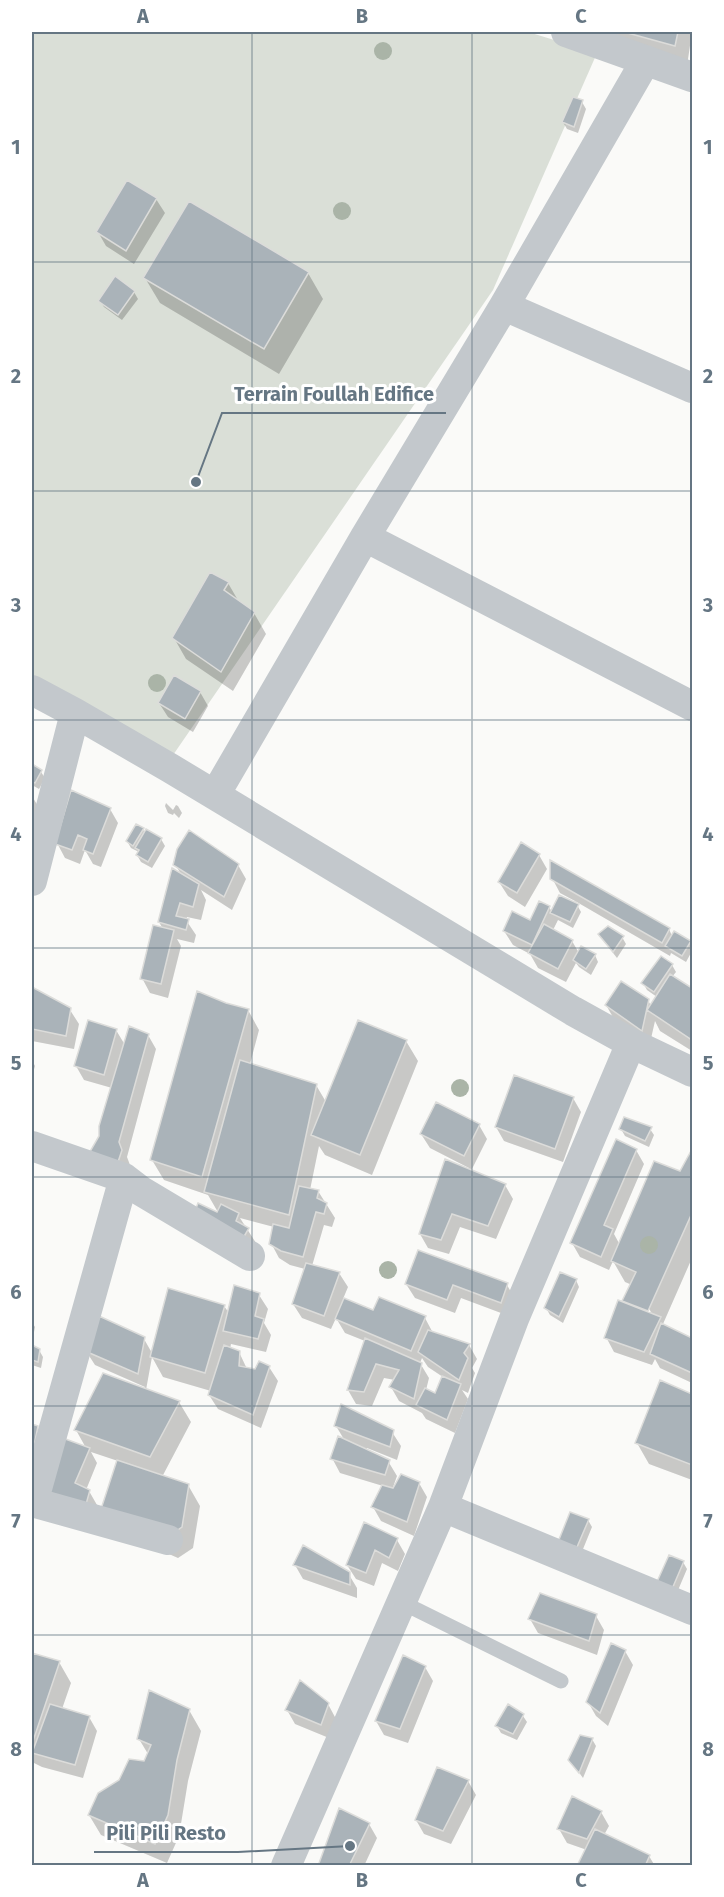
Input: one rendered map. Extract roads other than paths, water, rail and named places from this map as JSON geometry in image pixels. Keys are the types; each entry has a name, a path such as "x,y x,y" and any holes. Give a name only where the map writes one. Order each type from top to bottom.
{"street":[{"path":"566,32 693,77"},
{"path":"215,795 365,537 504,306 646,60"},
{"path":"504,306 693,388"},
{"path":"365,537 693,706"},
{"path":"32,690 215,795 573,1011 631,1043 693,1071"},
{"path":"32,880 75,713"},
{"path":"286,1866 443,1507 514,1319 631,1043"},
{"path":"32,1146 124,1178 141,1191 250,1256"},
{"path":"124,1178 32,1502 168,1540"},
{"path":"443,1507 693,1610"}],"lane":[{"path":"401,1602 561,1681"}],"place":[{"name":"Terrain Foullah Edifice","path":"196,482"},
{"name":"Pili Pili Resto","path":"350,1846"}]}
